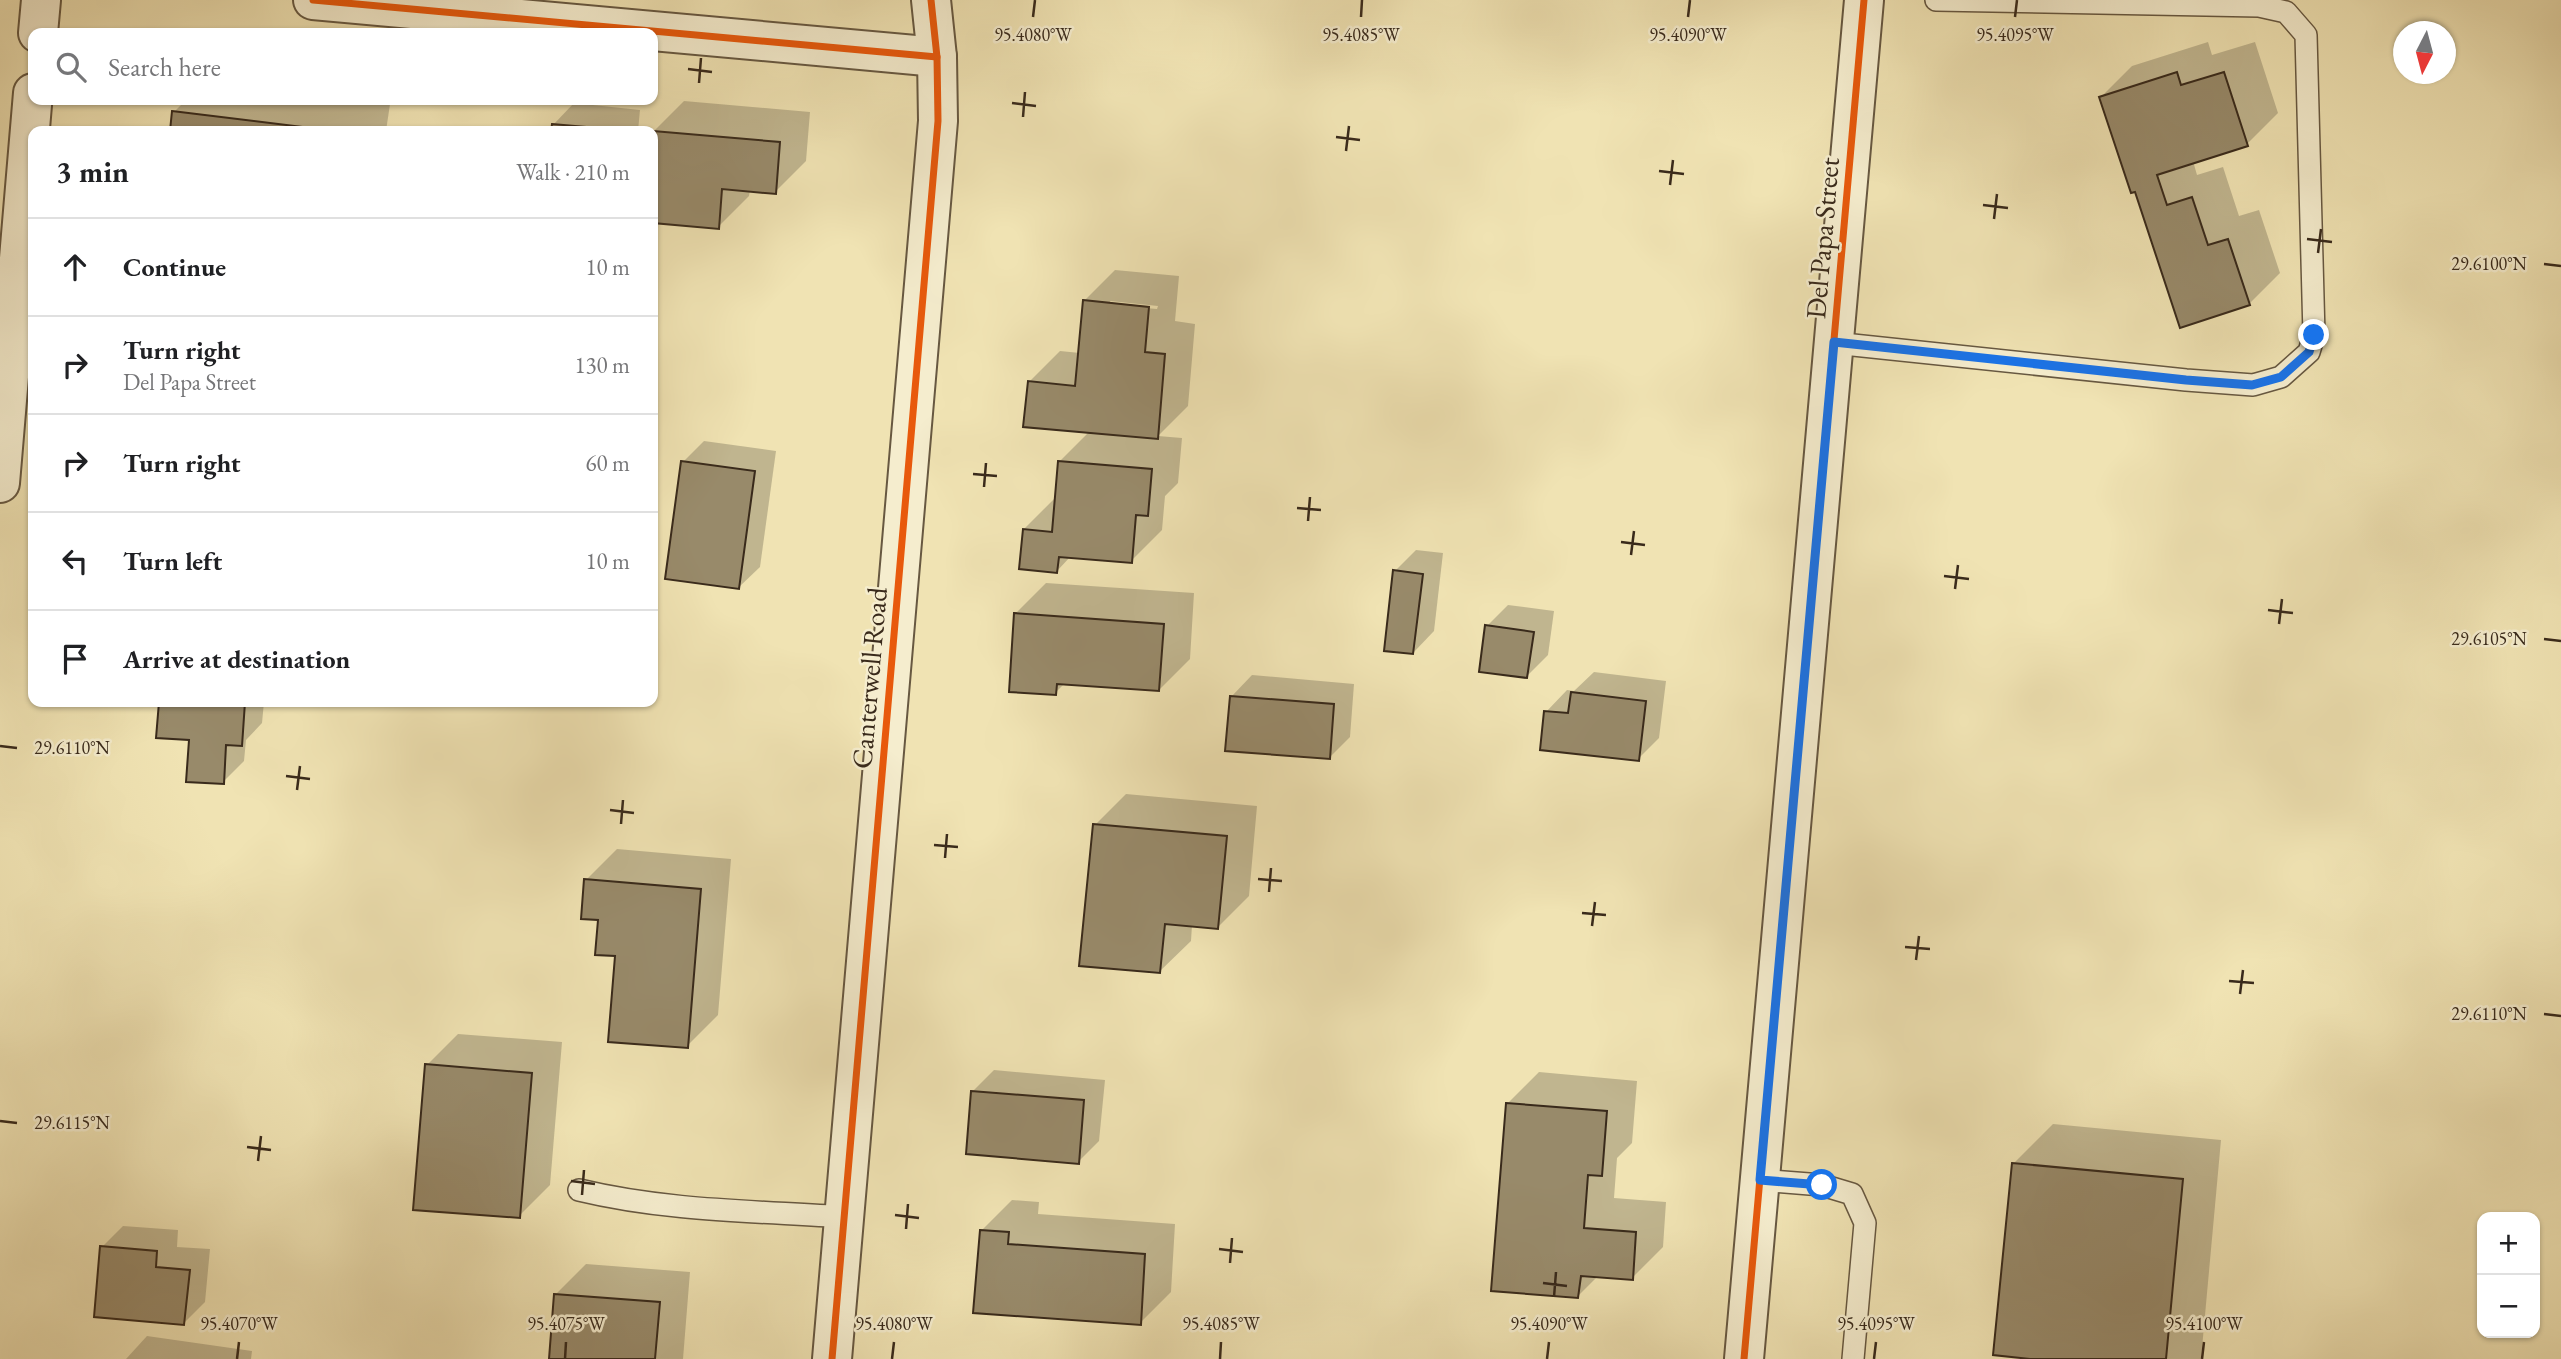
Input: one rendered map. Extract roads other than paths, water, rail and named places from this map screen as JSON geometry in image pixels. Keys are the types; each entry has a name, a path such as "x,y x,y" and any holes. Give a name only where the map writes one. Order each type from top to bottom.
{"street":[{"path":"38,28 41,0"},
{"path":"313,0 620,28"},
{"name":"Canterwell Road","path":"832,1359 938,121 937,57 931,0"},
{"name":"Del Papa Street","path":"1744,1359 1864,0"},
{"path":"658,32 937,57"},
{"path":"30,126 32,105"},
{"path":"0,483 28,152"}],"lane":[{"path":"1834,342 2252,385 2281,377 2309,352 2314,335 2306,35 2286,12 2259,6 1936,0"},
{"path":"1760,1180 1822,1185 1852,1194 1865,1223 1853,1359"},
{"path":"579,1190 625,1201 671,1207 844,1217"}]}
